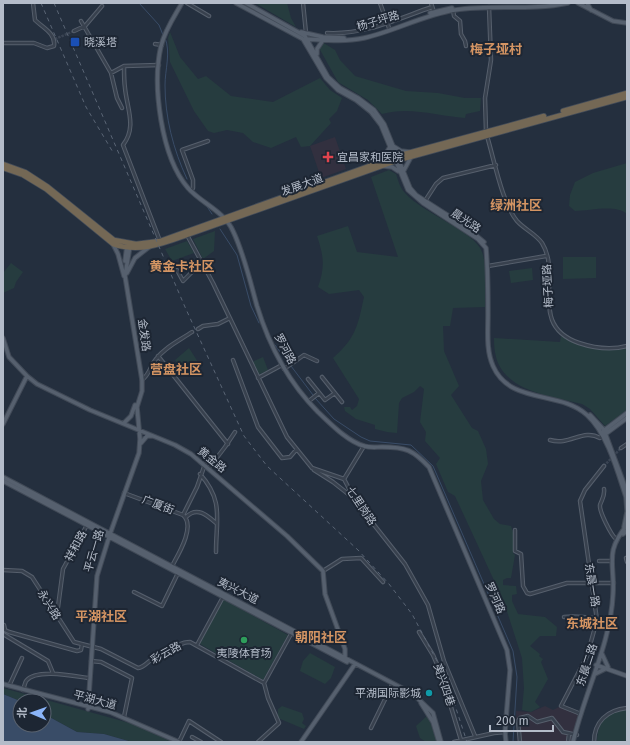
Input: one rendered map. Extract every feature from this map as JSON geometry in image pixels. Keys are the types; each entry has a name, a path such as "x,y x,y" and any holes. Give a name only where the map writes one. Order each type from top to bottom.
{"highway":[{"name":"发展大道","path":"3,168 24,175 46,189 113,244 149,247 187,235 411,154 627,93"},
{"name":"发展大道","path":"487,133 627,97"},
{"name":"发展大道","path":"3,164 25,172 48,187 114,240 128,246 149,244 225,220"}],"main road":[{"name":"罗河路","path":"182,3 166,30 162,45 159,65 158,107 163,130 180,177 191,191 225,220 233,230 260,316 283,367 309,401 338,430 364,446 402,447 419,456 429,467 508,649 512,670 505,732 507,742"},
{"name":"晨光路","path":"236,3 305,37 326,78 338,90 356,100 371,112 381,125 391,146"},
{"name":"晨光路","path":"246,3 297,30 305,37 317,55 328,77 340,88 358,98 374,110 384,124 402,173 410,188 416,195 424,202 480,238 488,247 491,356 498,372 504,379 519,390 577,406 597,421 626,493 627,500"},
{"name":"杨子坪路","path":"305,37 314,35 331,38 349,38 366,35 434,12 465,7 541,6 557,3"},
{"path":"305,37 323,40 363,38 434,14 453,10 489,7 542,8 568,3"},
{"path":"578,3 613,21 627,23"},
{"path":"587,3 592,11"},
{"path":"317,55 317,49 323,40"},
{"path":"391,146 411,154 402,173 392,167 381,164 391,146"},
{"path":"113,244 118,254 124,276"},
{"name":"金发路","path":"128,246 124,276 140,381 140,391 136,404 137,429"},
{"path":"124,276 135,258 149,247"},
{"name":"金发路","path":"124,276 142,380 142,391 137,407 137,429"},
{"name":"黄金路","path":"3,342 9,357 37,384 90,410 176,445 204,464 287,536 323,571"},
{"path":"3,419 23,378 27,376"},
{"path":"3,424 27,376"},
{"path":"124,423 131,416 136,404"},
{"path":"603,433 627,413"},
{"path":"603,433 627,418"},
{"name":"平云一路","path":"108,535 140,444 137,429"},
{"name":"平云一路","path":"87,707 88,678 97,576 108,535 137,452 137,429"},
{"path":"140,444 147,436 154,436"},
{"name":"夷兴大道","path":"3,477 291,634 413,694 423,702 435,718 440,742"},
{"name":"夷兴大道","path":"3,481 87,525 172,566 412,696 421,704 433,722 440,742"},
{"path":"622,533 627,511 626,493"},
{"name":"东晨二路","path":"581,714 602,654 610,620 614,583 614,552 618,540 627,525"},
{"name":"东晨二路","path":"614,583 612,552 616,539 627,530"},
{"path":"323,571 325,594 345,649 345,659"},
{"name":"东晨二路","path":"574,742 581,714 610,620"},
{"name":"平云一路","path":"87,707 92,661 92,646"},
{"path":"602,654 607,668"},
{"path":"301,742 355,665"},
{"path":"597,665 627,675"},
{"path":"595,674 607,668"},
{"name":"平湖大道","path":"3,685 124,717 179,742"},
{"name":"平湖大道","path":"3,685 87,707 124,719 175,742"}],"street":[{"path":"3,43 34,43 47,48 54,46 54,40 46,28 35,20 33,3"},
{"path":"186,3 209,16"},
{"path":"303,3 305,37"},
{"path":"431,3 434,12"},
{"path":"380,4 389,28"},
{"path":"74,31 85,26 102,6"},
{"path":"327,32 354,32 387,23 432,7"},
{"name":"梅子垭路","path":"489,7 491,60 485,98 487,133 508,207 518,222 542,243 546,256 549,308 552,320 560,333 572,341 591,346 614,348 627,346"},
{"path":"453,10 454,16 460,22 461,34 466,41 466,46"},
{"path":"81,21 112,73 117,98 122,108"},
{"path":"155,44 162,45"},
{"path":"112,73 124,66 159,65"},
{"path":"124,66 124,87 131,121 130,136 123,146 160,241"},
{"path":"191,191 193,188 193,180 182,150 208,141"},
{"path":"424,202 436,184 443,178 496,165"},
{"name":"七里岗路","path":"187,235 230,318 276,416 296,450 312,468 344,479 356,502 405,564 428,605 444,661 475,736"},
{"path":"489,265 546,256"},
{"path":"177,270 183,281 202,262"},
{"path":"198,329 203,326 218,324 230,318"},
{"path":"142,380 146,377 158,356 174,343 192,332"},
{"path":"258,378 292,363 304,355 317,361"},
{"path":"158,356 228,444"},
{"path":"233,360 258,427 282,458 290,457 296,450"},
{"path":"322,377 342,402"},
{"path":"308,379 325,400 335,393"},
{"path":"309,401 319,393"},
{"path":"209,468 228,444 234,432"},
{"path":"550,440 561,443 587,435 595,435 600,438 603,433"},
{"path":"621,448 627,444"},
{"path":"344,479 364,446"},
{"path":"185,516 197,487 204,464"},
{"name":"东晨一路","path":"581,714 561,706 587,656 597,620 587,556 587,539 580,500 585,490 604,466"},
{"path":"312,468 333,482 356,502"},
{"path":"200,474 210,485 216,498 216,552"},
{"path":"604,489 604,495 600,508 611,534 616,539"},
{"name":"广厦街","path":"124,493 185,516 188,529 183,544 172,566"},
{"path":"185,516 192,513 201,512 216,524"},
{"name":"祥和路","path":"53,610 58,607 63,569 87,525"},
{"path":"515,530 514,548 515,551 521,554 523,586 527,594 567,583 614,583"},
{"path":"323,571 342,560 360,558 383,582"},
{"path":"626,558 627,562"},
{"path":"599,562 612,561"},
{"name":"永兴路","path":"3,570 17,570 27,573 32,577 72,640 92,646"},
{"path":"134,592 162,606 178,573"},
{"name":"彩云路","path":"197,645 223,597"},
{"path":"564,617 574,616 597,620 610,620"},
{"path":"4,621 3,625 9,632 76,651 81,650 82,644"},
{"name":"夷兴四巷","path":"419,632 433,655 440,671 461,740"},
{"path":"3,634 48,661 53,673"},
{"path":"258,742 279,723 268,698 264,683 291,634"},
{"name":"彩云路","path":"92,646 138,668 143,667 154,658 184,642 197,645 264,683"},
{"path":"9,686 22,658"},
{"path":"92,661 101,662 132,678 124,717"},
{"path":"23,690 26,681 31,677 53,673 88,678"},
{"path":"371,728 392,685"},
{"path":"594,742 596,729 602,718 611,712 627,708"},
{"path":"520,742 518,721 520,718 528,716 537,722 552,718 561,730 569,734 576,735"},
{"path":"179,742 189,721 220,742"},
{"path":"454,742 475,736 505,732"},
{"path":"568,742 569,734"},
{"path":"192,737 201,742"}],"shaded area":[{"name":"宜昌家和医院","path":"335,137 346,169 321,178 310,146"},
{"path":"545,706 553,710 559,707 579,715 571,742 517,742 516,711 531,712"}],"green space":[{"path":"255,3 287,3 291,18 296,27"},
{"path":"170,32 180,57 198,79 206,76 231,96 273,102 320,78 330,90 342,98 337,111 329,119 331,123 310,146 301,147 296,137 271,148 253,142 243,133 227,130 214,133 208,131 194,111 170,62 168,38"},
{"path":"322,42 335,50 340,60 355,76 406,91 438,93 465,98 481,98 480,111 466,114 465,118 413,111 382,114 368,100 338,82 319,48"},
{"path":"627,163 627,214 616,209 575,211 569,206 570,195 575,182 593,173"},
{"path":"389,170 396,174 399,184 405,193 423,208 459,229 469,237 477,244 484,258 486,272 485,307 453,308 450,326 443,326 444,351 459,386 451,395 472,428 478,431 486,449 488,464 481,481 483,500 494,519 500,524 511,526 513,532 513,553 515,555 511,578 503,580 503,585 516,586 517,594 512,595 512,601 518,614 545,617 557,627 556,636 540,636 530,646 540,654 539,656 543,659 541,662 548,679 535,702 540,707 531,712 522,710 524,688 522,658 504,602 455,496 448,492 436,464 440,458 425,441 426,432 420,422 424,389 420,386 414,392 402,398 399,403 397,433 375,429 375,425 356,419 345,411 344,407 350,407 352,410 357,406 359,399 333,358 347,344 355,330 364,297 359,290 329,294 318,287 322,274 323,262 317,236 348,226 357,252 398,257 371,177"},
{"path":"215,231 214,251 203,259 193,239"},
{"path":"187,241 194,253 172,261 165,249"},
{"path":"563,257 596,257 596,278 563,279"},
{"path":"11,263 23,272 14,288 3,293 3,273"},
{"path":"532,268 533,280 511,283 509,271"},
{"path":"561,336 593,348 610,349 627,347 627,410 605,426 590,409 582,404 548,396 525,388 514,382 499,365 495,352 494,338 560,342"},
{"path":"189,348 198,362 181,369 175,360"},
{"path":"263,357 268,370 258,375 252,362"},
{"name":"夷陵体育场","path":"223,599 288,635 263,680 200,644"},
{"path":"310,653 335,667 331,678 325,684 300,671 303,661"},
{"path":"3,688 21,693 12,693 12,698 3,694"},
{"path":"52,702 133,724 172,742 132,742 104,734 77,732 52,718"},
{"path":"282,706 302,713 304,719 302,723 306,726 304,729 278,718 278,709"},
{"path":"622,707 627,712 627,742 597,742 601,724 607,717"},
{"path":"428,715 437,742 426,742 420,738 416,726"}],"water":[{"path":"3,694 12,698 12,733 52,733 52,718 77,732 104,734 132,742 3,742"}],"waterway":[{"path":"139,3 159,25 163,35"},
{"path":"165,38 168,49 165,85 166,109 174,145 187,179"},
{"path":"206,205 212,214"},
{"path":"220,229 237,255 251,306 259,323"},
{"path":"275,345 289,364"},
{"path":"291,366 313,395"},
{"path":"315,398 334,419 361,437 370,441 411,445 433,466 513,651 517,677 513,742"}],"tunnel":[{"path":"55,39 74,31"},
{"path":"604,466 621,448"}],"railway":[{"path":"41,3 86,107 114,154"},
{"path":"54,3 185,307 244,436 267,466 358,550 389,584 412,614 446,678 467,742"}],"place":[{"name":"晓溪塔","path":"75,42"},
{"name":"宜昌家和医院","path":"328,157"},
{"name":"夷陵体育场","path":"244,640"},
{"name":"平湖国际影城","path":"429,693"}],"district":[{"name":"梅子垭村","path":"496,49"},
{"name":"绿洲社区","path":"516,205"},
{"name":"黄金卡社区","path":"182,266"},
{"name":"营盘社区","path":"176,369"},
{"name":"平湖社区","path":"101,616"},
{"name":"东城社区","path":"592,623"},
{"name":"朝阳社区","path":"321,637"}]}
